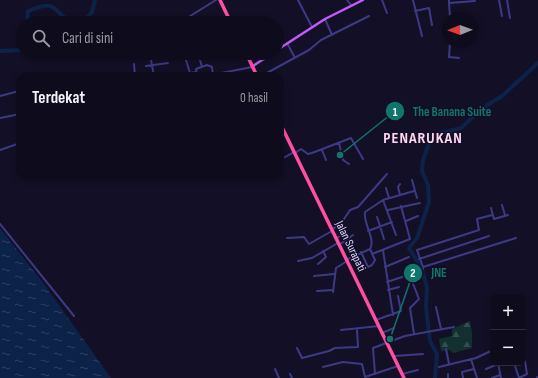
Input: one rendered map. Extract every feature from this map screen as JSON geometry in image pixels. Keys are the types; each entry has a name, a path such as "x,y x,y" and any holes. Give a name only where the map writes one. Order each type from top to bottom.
{"highway":[{"path":"220,0 228,16"},
{"path":"250,60 255,72"},
{"name":"Jalan Surapati","path":"284,134 403,376"}],"main road":[{"path":"284,45 325,19 360,0"},
{"path":"253,66 262,60"}],"street":[{"path":"190,16 216,0"},
{"path":"298,0 312,27"},
{"path":"347,0 351,5"},
{"path":"382,0 386,14"},
{"path":"412,0 422,36"},
{"path":"499,0 502,16"},
{"path":"507,0 510,18"},
{"path":"450,12 449,2 475,1"},
{"path":"415,10 429,8 432,25"},
{"path":"269,72 332,35 369,16"},
{"path":"325,19 332,35"},
{"path":"287,43 295,58"},
{"path":"450,48 449,57 459,58"},
{"path":"151,60 153,72"},
{"path":"186,60 190,72"},
{"path":"200,60 202,67"},
{"path":"146,66 168,63"},
{"path":"134,64 135,72"},
{"path":"196,72 196,69 207,65 211,66 212,72"},
{"path":"226,72 253,66"},
{"path":"0,96 16,92"},
{"path":"0,118 16,115"},
{"path":"284,158 301,148 308,154 352,138 363,159"},
{"path":"339,143 343,160 349,164"},
{"path":"0,150 16,144"},
{"path":"322,150 326,160"},
{"path":"287,238 304,237 309,244 340,225 350,210 358,207 387,174"},
{"path":"412,180 417,198"},
{"path":"400,184 398,187 400,195"},
{"path":"386,188 389,198"},
{"path":"361,252 369,267 374,263 370,249 372,244 365,212 383,200 414,191"},
{"path":"383,200 388,210 396,235"},
{"path":"388,210 420,203"},
{"path":"502,205 505,215"},
{"path":"372,254 410,239 401,206"},
{"path":"491,208 494,219 508,214"},
{"path":"422,269 417,250 479,230 477,218 492,214"},
{"path":"406,221 418,216"},
{"path":"377,217 384,239"},
{"path":"368,231 392,222"},
{"path":"0,224 74,316"},
{"path":"338,242 345,230"},
{"path":"298,261 312,258 338,242 353,235"},
{"path":"419,258 489,236"},
{"path":"387,282 516,238"},
{"path":"317,291 333,291 334,274 337,266 361,252 370,249"},
{"path":"383,250 392,315"},
{"path":"318,264 326,257 323,251"},
{"path":"385,266 408,256"},
{"path":"314,276 334,274"},
{"path":"410,275 419,297 410,310 414,334"},
{"path":"388,290 399,287"},
{"path":"376,320 402,310 398,296"},
{"path":"436,307 441,329"},
{"path":"341,330 357,330 379,326"},
{"path":"375,374 373,349 414,334 454,327"},
{"path":"382,333 394,328"},
{"path":"296,348 302,358 335,348 358,347 357,330"},
{"path":"446,349 449,364"},
{"path":"439,367 471,359 490,351"},
{"path":"393,356 423,354"},
{"path":"471,359 476,378"},
{"path":"322,367 343,362 362,364 365,378 398,366"},
{"path":"486,369 493,366"},
{"path":"498,366 501,378"},
{"path":"515,366 519,378 527,374 526,366"},
{"path":"275,369 279,378"},
{"path":"463,378 462,372 474,369"},
{"path":"403,376 418,370"},
{"path":"290,374 292,378"},
{"path":"492,378 500,375"}],"green space":[{"path":"470,321 472,348 453,353 450,350 441,351 439,339 452,336 452,329"}],"water":[{"path":"0,228 44,284 111,378 0,378"}],"waterway":[{"path":"89,16 92,12 95,0"},
{"path":"28,16 28,11 44,6 56,9 63,16"},
{"path":"0,51 16,50"},
{"path":"435,378 437,354 430,341 426,307 427,288 422,269 409,248 417,238 429,202 428,185 422,171 423,160 430,141 434,135 461,128 481,109 502,96 538,63"}],"place":[{"name":"The Banana Suite","path":"340,155"},
{"name":"JNE","path":"390,339"}],"district":[{"name":"PENARUKAN","path":"423,137"}]}
